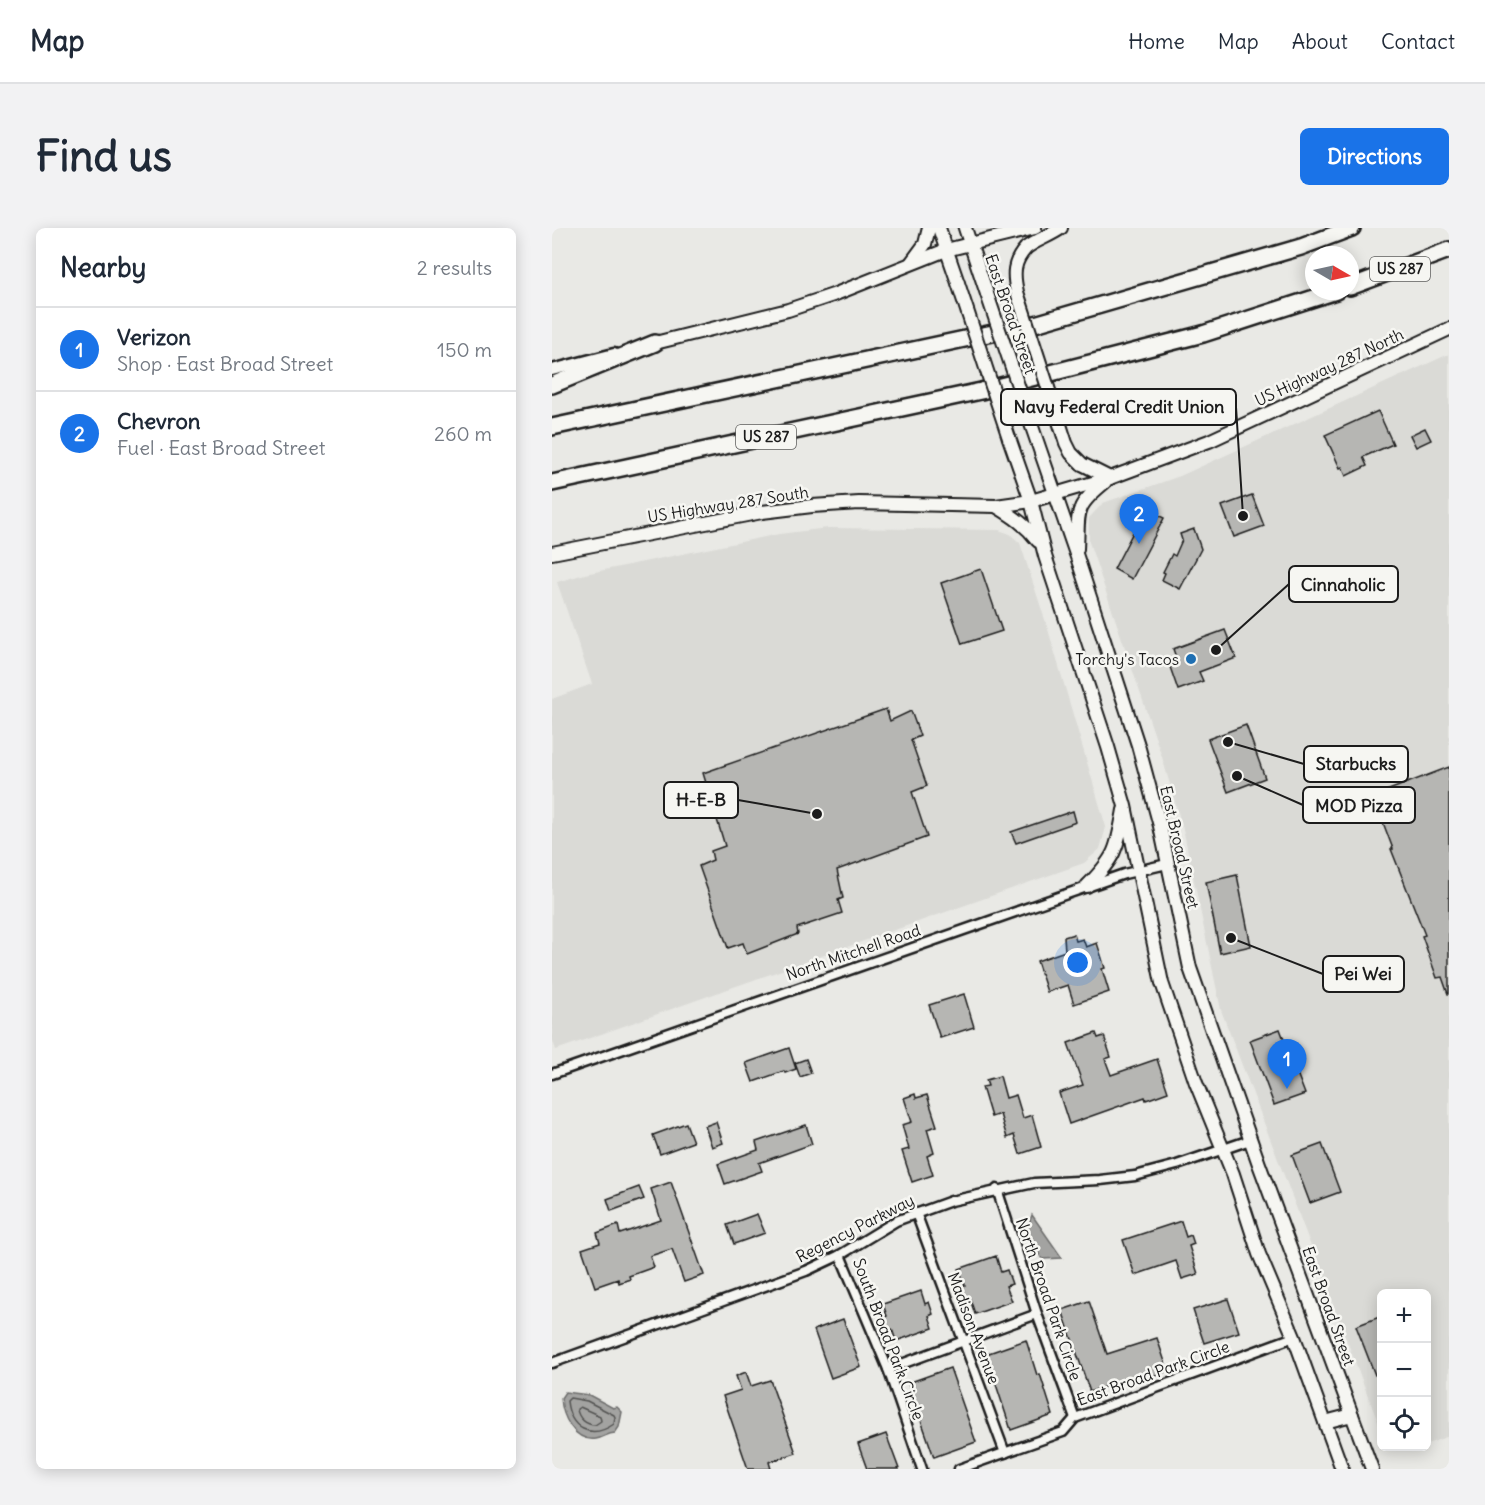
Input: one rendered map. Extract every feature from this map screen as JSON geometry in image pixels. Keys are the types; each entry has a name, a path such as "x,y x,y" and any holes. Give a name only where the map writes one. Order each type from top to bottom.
{"highway":[{"path":"552,427 1035,324 1301,247 1352,228"},
{"name":"US 287","path":"1359,283 1449,250"},
{"name":"US 287","path":"552,483 981,391 1203,334 1308,300"},
{"path":"552,385 655,343"}],"main road":[{"path":"909,265 925,244 929,228"},
{"path":"939,228 1030,501 1108,747 1140,870 1162,983 1196,1083 1224,1150 1259,1254 1294,1337 1342,1469"},
{"name":"East Broad Street","path":"965,228 1077,557 1138,745 1160,826 1190,968 1250,1140 1372,1469"},
{"path":"655,343 788,310 833,295 946,250 1035,228"},
{"path":"1061,228 1051,236 1032,243 1026,248 1018,256 1014,275 1017,292 1066,443 1071,453 1082,464 1110,478 1087,497 1081,507 1077,517 1077,557"},
{"name":"US Highway 287 North","path":"1054,494 1110,478 1209,441 1449,329"},
{"name":"US Highway 287 South","path":"552,553 751,514 812,506 859,503 996,506 1030,501 1054,494"},
{"path":"996,506 1016,517 1029,529 1044,549"},
{"path":"1088,886 1104,870 1114,855 1125,806"},
{"path":"1325,1422 1352,1415"}],"street":[{"path":"552,370 655,343"},
{"name":"North Mitchell Road","path":"552,1074 1088,886 1167,864"},
{"name":"Regency Parkway","path":"552,1363 798,1274 840,1255 896,1221 951,1201 997,1189 1034,1183 1135,1176 1177,1165 1250,1140"},
{"name":"North Broad Park Circle","path":"997,1189 1037,1314 1075,1418"},
{"name":"Madison Avenue","path":"916,1213 1005,1453"},
{"name":"South Broad Park Circle","path":"840,1255 888,1369 922,1469"},
{"path":"888,1369 1037,1314"},
{"name":"East Broad Park Circle","path":"959,1469 1063,1432 1075,1418 1294,1337"}],"shaded area":[{"path":"1449,354 1449,1436 1431,1443 1431,1289 1377,1289 1377,1420 1221,1010 1184,833 1162,757 1089,542 1089,518 1103,503 1180,476"},
{"path":"828,528 999,530 1010,534 1020,543 1106,827 1100,849 1084,863 556,1050 552,1038 552,699 592,684 557,582 585,574 779,534"}],"water":[{"path":"1032,1215 1062,1258 1042,1259 1026,1231"},
{"path":"565,1392 589,1395 613,1408 617,1407 622,1412 619,1427 615,1433 588,1439 576,1432 567,1420 562,1405 561,1398"}],"building":[{"path":"1378,411 1393,444 1363,457 1367,466 1346,476 1325,435"},
{"path":"1425,428 1431,440 1416,447 1410,435"},
{"path":"1252,495 1264,526 1234,537 1222,506"},
{"path":"1145,509 1164,518 1132,579 1114,569"},
{"path":"1194,529 1201,549 1180,589 1162,580 1165,573 1163,572 1172,554 1175,556 1182,540 1180,534"},
{"path":"981,569 1002,631 962,644 941,583"},
{"path":"1225,630 1236,658 1199,672 1203,681 1178,690 1170,667 1178,663 1173,649"},
{"path":"886,709 890,721 911,711 920,736 911,740 927,786 912,792 927,837 837,870 843,898 838,900 842,913 797,928 798,934 747,954 743,943 728,948 699,866 713,860 711,851 725,846 703,773"},
{"path":"1246,725 1265,778 1228,792 1208,739"},
{"path":"1449,767 1448,994 1442,977 1437,978 1422,936 1425,935 1373,796"},
{"path":"1073,811 1076,822 1016,843 1011,832"},
{"path":"1237,875 1251,946 1220,953 1206,882"},
{"path":"1074,934 1076,941 1083,939 1086,947 1097,943 1105,968 1102,969 1109,992 1074,1004 1068,985 1047,992 1037,961 1065,951 1064,937"},
{"path":"964,994 974,1027 940,1038 929,1005"},
{"path":"1280,1029 1305,1094 1274,1105 1250,1040"},
{"path":"1096,1033 1098,1038 1104,1036 1111,1057 1105,1059 1111,1075 1157,1059 1168,1092 1146,1100 1145,1097 1069,1124 1059,1093 1083,1085 1068,1043"},
{"path":"789,1048 796,1069 753,1082 746,1063"},
{"path":"806,1059 811,1073 800,1077 795,1063"},
{"path":"1000,1076 1006,1098 1016,1095 1023,1118 1032,1115 1041,1147 1020,1154 1014,1135 1007,1138 1000,1114 991,1117 982,1087 988,1086 986,1080"},
{"path":"915,1094 916,1098 927,1095 937,1126 927,1129 934,1153 927,1156 933,1175 912,1182 902,1151 909,1149 902,1125 912,1122 904,1098"},
{"path":"716,1122 723,1143 712,1147 705,1126"},
{"path":"686,1123 693,1142 660,1154 653,1135"},
{"path":"806,1125 812,1144 759,1163 762,1171 725,1184 718,1164 758,1150 756,1142"},
{"path":"1322,1144 1340,1192 1310,1203 1292,1155"},
{"path":"671,1182 704,1275 684,1282 672,1249 650,1256 654,1267 629,1276 630,1279 619,1283 618,1279 595,1287 582,1249 600,1243 597,1233 618,1225 620,1234 661,1220 651,1189"},
{"path":"639,1187 644,1199 611,1211 607,1199"},
{"path":"757,1214 765,1233 734,1244 727,1225"},
{"path":"1181,1221 1186,1237 1191,1235 1194,1244 1189,1246 1198,1274 1182,1279 1176,1261 1135,1275 1123,1240"},
{"path":"996,1256 1001,1272 1007,1270 1012,1284 1006,1286 1012,1301 975,1314 970,1299 965,1300 960,1287 965,1285 959,1269"},
{"path":"921,1291 925,1304 929,1302 933,1314 929,1316 933,1328 896,1341 892,1329 887,1331 882,1318 887,1316 883,1304"},
{"path":"1228,1299 1239,1332 1204,1343 1193,1310"},
{"path":"1089,1301 1107,1354 1157,1338 1168,1371 1131,1383 1129,1378 1090,1392 1062,1310"},
{"path":"1377,1318 1377,1374 1375,1375 1356,1326"},
{"path":"843,1319 861,1367 831,1378 814,1330"},
{"path":"1026,1340 1053,1415 1011,1430 986,1354"},
{"path":"950,1368 976,1442 934,1457 908,1383"},
{"path":"746,1372 751,1386 770,1380 796,1453 769,1462 771,1469 748,1469 723,1396 741,1390 736,1376"},
{"path":"886,1434 899,1469 867,1469 858,1444"}],"place":[{"name":"Navy Federal Credit Union","path":"1243,516"},
{"name":"Chevron","path":"1139,544"},
{"name":"Cinnaholic","path":"1216,650"},
{"name":"Torchy's Tacos","path":"1191,659"},
{"name":"Starbucks","path":"1228,742"},
{"name":"MOD Pizza","path":"1237,776"},
{"name":"H-E-B","path":"817,814"},
{"name":"Pei Wei","path":"1231,938"},
{"name":"Verizon","path":"1287,1089"}]}
